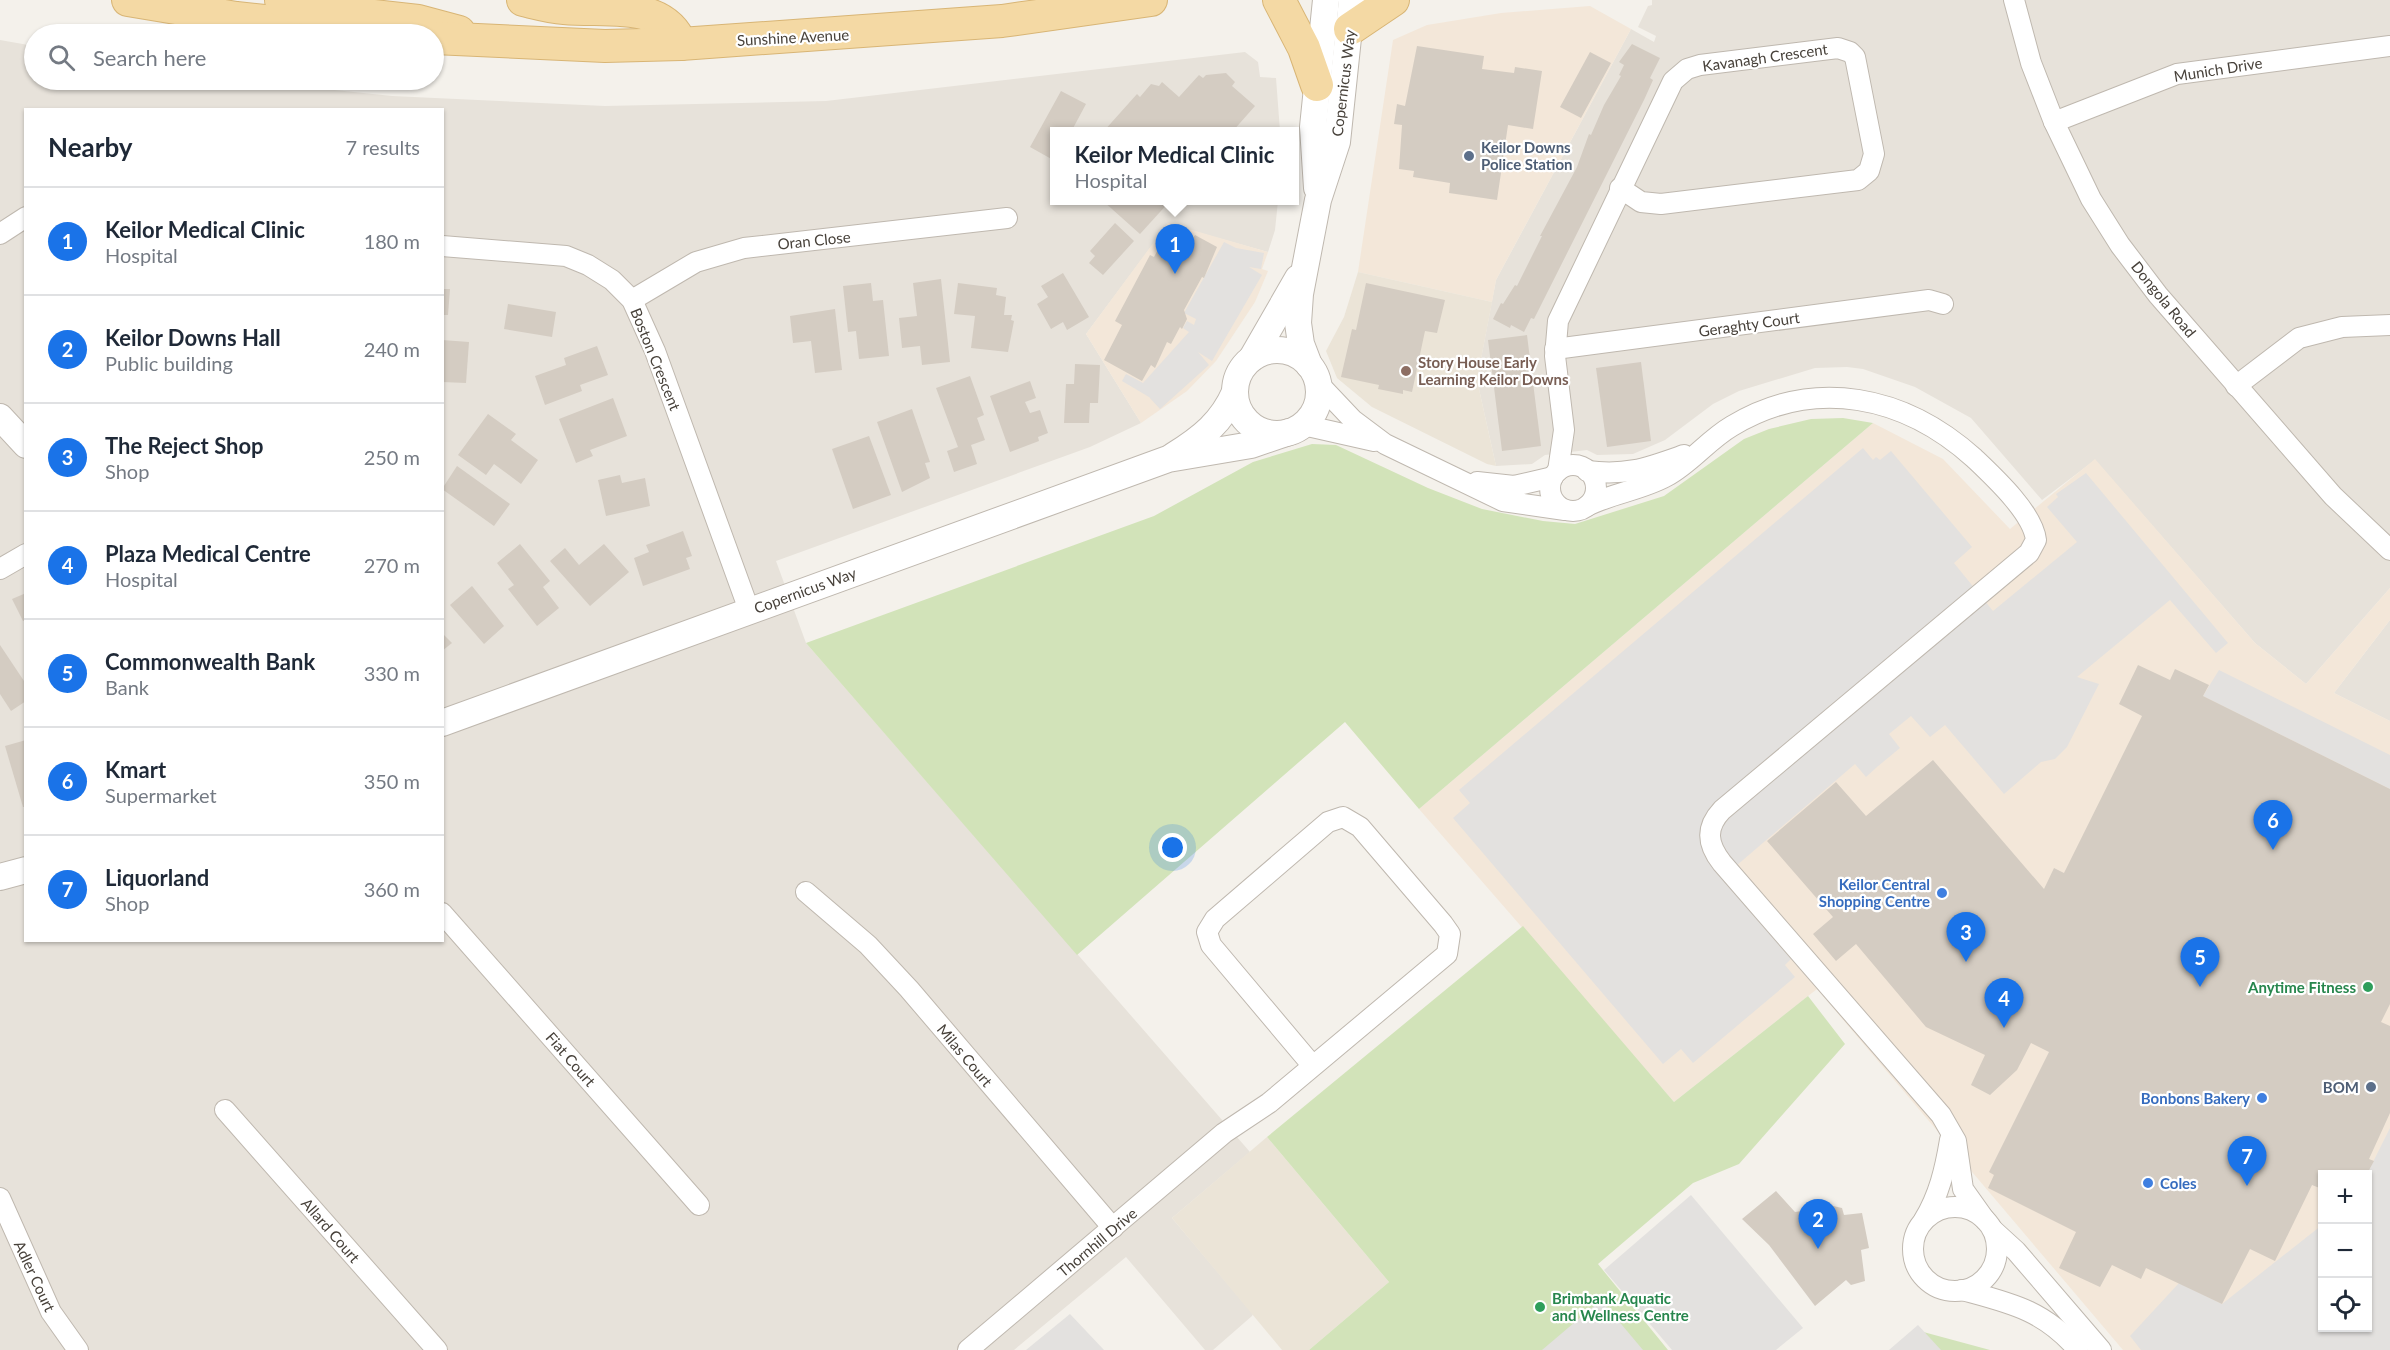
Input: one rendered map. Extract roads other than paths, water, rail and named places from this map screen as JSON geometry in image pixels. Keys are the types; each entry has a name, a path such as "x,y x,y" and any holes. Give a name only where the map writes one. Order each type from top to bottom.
{"main road":[{"path":"128,0 236,18 292,24"},
{"path":"281,0 306,9 429,24"},
{"path":"523,0 563,8 654,10 670,22 681,44"},
{"name":"Sunshine Avenue","path":"444,39 605,46 681,44 1002,21 1151,0"},
{"path":"1279,0 1304,48 1317,85"},
{"path":"1351,14 1393,0"},
{"path":"444,28 489,41"}],"street":[{"name":"Copernicus Way","path":"1318,200 1313,127 1326,0"},
{"name":"Dongola Road","path":"2014,0 2031,63 2054,122 2091,199 2120,245 2158,295 2333,496 2390,550"},
{"name":"Copernicus Way","path":"1314,374 1301,344 1298,323 1304,268 1318,200 1337,142 1351,14"},
{"name":"Munich Drive","path":"2054,122 2177,74 2390,46"},
{"name":"Kavanagh Crescent","path":"1555,474 1564,430 1555,350 1558,321 1620,188 1673,81 1687,69 1838,48 1850,52 1855,57 1874,154 1869,171 1858,180 1660,204 1641,202 1620,188"},
{"name":"Oran Close","path":"632,300 670,275 696,262 744,248 1007,218"},
{"path":"0,234 24,219"},
{"name":"Boston Crescent","path":"444,246 566,256 588,265 612,280 632,300 655,351 749,610"},
{"name":"Copernicus Way","path":"1252,358 1304,268"},
{"name":"Geraghty Court","path":"1555,350 1929,300 1943,304"},
{"path":"2236,386 2299,338 2342,327 2390,326"},
{"path":"1385,444 1353,420 1314,374 1289,351 1263,352 1252,358 1240,373 1235,392 1239,410 1252,425 1270,433 1296,428 1340,431 1385,444 1512,504 1572,511 1608,496 1649,485 1669,475 1731,426 1772,408 1825,398 1880,403 1922,420 1957,443 2008,494 2035,532 2033,547 2023,559 1916,645 1722,810 1709,828 1710,844 1717,857 1941,1115 1956,1141 1960,1179 1964,1189 1989,1225 1997,1252 1995,1263 1982,1281 1962,1290"},
{"path":"1296,428 1315,411 1319,392 1314,374"},
{"name":"Copernicus Way","path":"1168,459 1214,426 1227,409 1235,392"},
{"path":"0,417 24,443"},
{"name":"Copernicus Way","path":"444,722 1168,459 1251,445 1296,428"},
{"name":"Kavanagh Crescent","path":"1564,430 1586,470"},
{"path":"1460,479 1495,486 1514,486 1555,474 1574,465 1586,470 1624,474 1654,467 1698,450"},
{"path":"1586,470 1596,489 1587,506"},
{"path":"1555,474 1550,485 1553,500 1565,510"},
{"path":"0,568 24,555"},
{"name":"Thornhill Drive","path":"968,1350 1224,1133 1269,1103 1447,954 1450,934 1443,924 1360,827 1343,817 1328,822 1215,919 1207,932 1211,945 1312,1065"},
{"path":"0,877 24,871"},
{"name":"Milas Court","path":"806,891 868,945 909,989 1113,1228"},
{"name":"Fiat Court","path":"444,915 699,1205"},
{"name":"Allard Court","path":"225,1110 437,1350"},
{"path":"1951,1135 1936,1200 1920,1226 1913,1247 1918,1268 1931,1283 1941,1288 1962,1290 2029,1310 2051,1323 2078,1350"},
{"name":"Adler Court","path":"0,1198 51,1312 78,1350"},
{"path":"1920,1226 1928,1217 1951,1207 1976,1212 2016,1251 2101,1350"}],"place":[{"name":"Keilor Downs Police Station","path":"1469,156"},
{"name":"Keilor Medical Clinic","path":"1175,274"},
{"name":"Story House Early Learning Keilor Downs","path":"1406,371"},
{"name":"Kmart","path":"2273,850"},
{"name":"Keilor Central Shopping Centre","path":"1942,893"},
{"name":"The Reject Shop","path":"1966,962"},
{"name":"Commonwealth Bank","path":"2200,987"},
{"name":"Anytime Fitness","path":"2368,987"},
{"name":"Plaza Medical Centre","path":"2004,1028"},
{"name":"BOM","path":"2371,1087"},
{"name":"Bonbons Bakery","path":"2262,1098"},
{"name":"Coles","path":"2148,1183"},
{"name":"Liquorland","path":"2247,1186"},
{"name":"Keilor Downs Hall","path":"1818,1249"},
{"name":"Brimbank Aquatic and Wellness Centre","path":"1540,1307"}]}
